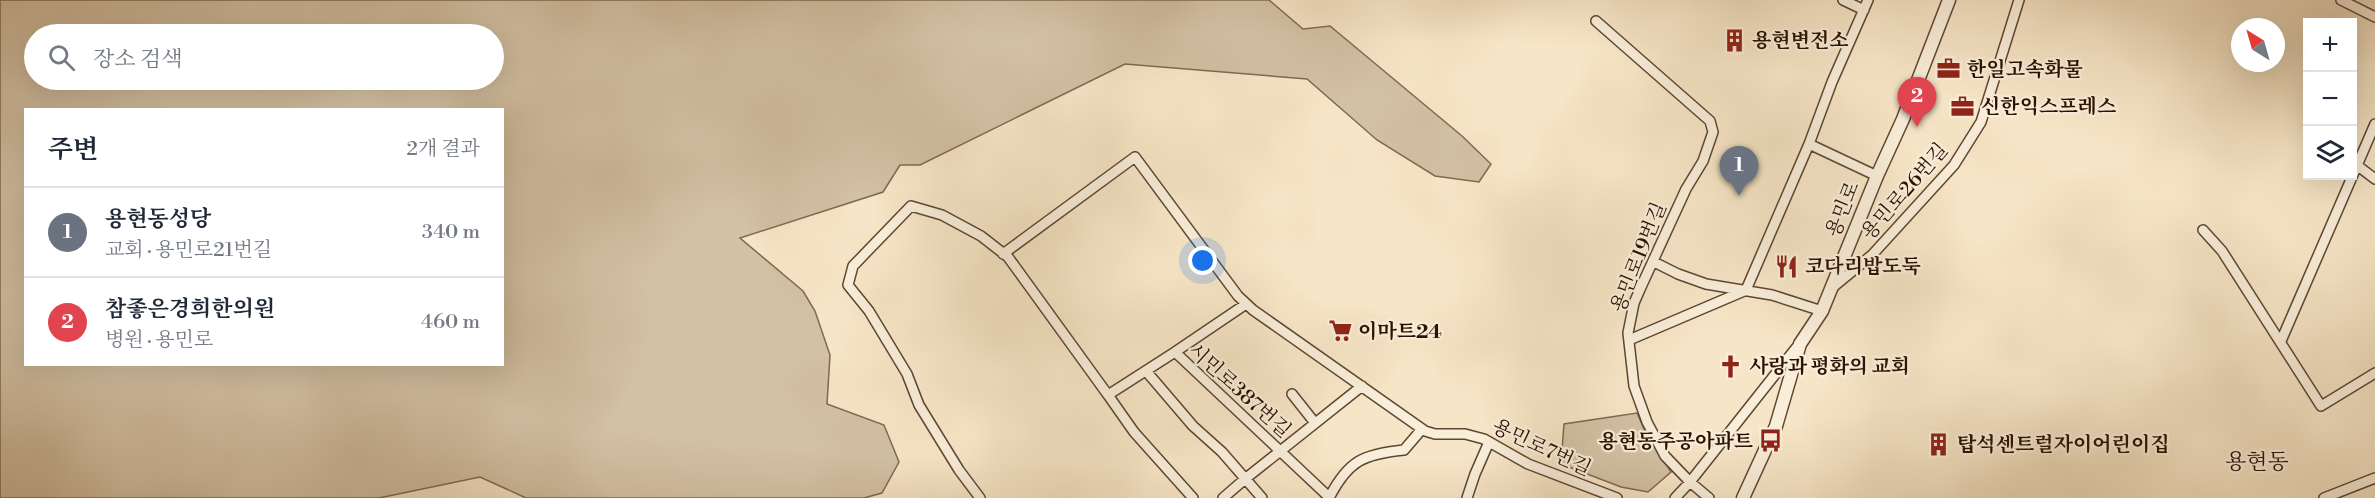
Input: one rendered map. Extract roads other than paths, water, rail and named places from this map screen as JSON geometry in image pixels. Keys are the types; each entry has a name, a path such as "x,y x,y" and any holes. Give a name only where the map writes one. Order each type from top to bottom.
{"street":[{"path":"1843,0 1864,10"},
{"path":"1629,340 1746,290 1868,0"},
{"name":"용민로","path":"1743,498 1776,426 1800,344 1822,310 1876,176 1903,119 1949,0"},
{"name":"용민로26번길","path":"1831,289 1872,255 1954,165 1981,122 2019,0"},
{"path":"2341,0 2375,17"},
{"name":"용민로19번길","path":"1596,21 1710,121 1712,127 1713,132 1703,160 1686,189 1634,303 1629,340 1634,386 1647,423 1665,456 1709,498"},
{"path":"2280,341 2375,124"},
{"path":"1809,144 1876,176"},
{"name":"용민로7번길","path":"1003,254 1136,157 1234,291 1246,304 1422,429 1435,434 1465,434 1489,442 1528,464 1617,498"},
{"path":"2358,166 2375,179"},
{"path":"980,498 919,405 907,374 869,311 848,285 853,267 911,207 942,215 981,236 1003,254 1047,310 1134,432 1193,498"},
{"path":"2203,230 2222,251 2321,406 2375,373"},
{"path":"1654,262 1706,284 1772,295 1822,310"},
{"path":"1175,352 1246,304"},
{"path":"1675,498 1800,344"},
{"name":"시민로387번길","path":"1108,395 1175,352 1330,498"},
{"path":"1146,371 1192,426 1222,452 1262,498"},
{"path":"1223,498 1362,386"},
{"path":"1292,394 1315,423"},
{"path":"1330,498 1338,481 1350,465 1371,455 1404,450 1422,429"},
{"path":"1467,498 1489,442"},
{"path":"2324,498 2375,478"}],"place":[{"name":"용현변전소","path":"1734,40"},
{"name":"한일고속화물","path":"1949,69"},
{"name":"신한익스프레스","path":"1963,106"},
{"name":"참좋은경희한의원","path":"1917,127"},
{"name":"용현동성당","path":"1739,196"},
{"name":"코다리밥도둑","path":"1787,266"},
{"name":"이마트24","path":"1340,331"},
{"name":"사랑과 평화의 교회","path":"1731,366"},
{"name":"용현동주공아파트","path":"1771,441"},
{"name":"탑석센트럴자이어린이집","path":"1939,444"}],"district":[{"name":"용현동","path":"2257,461"}]}
